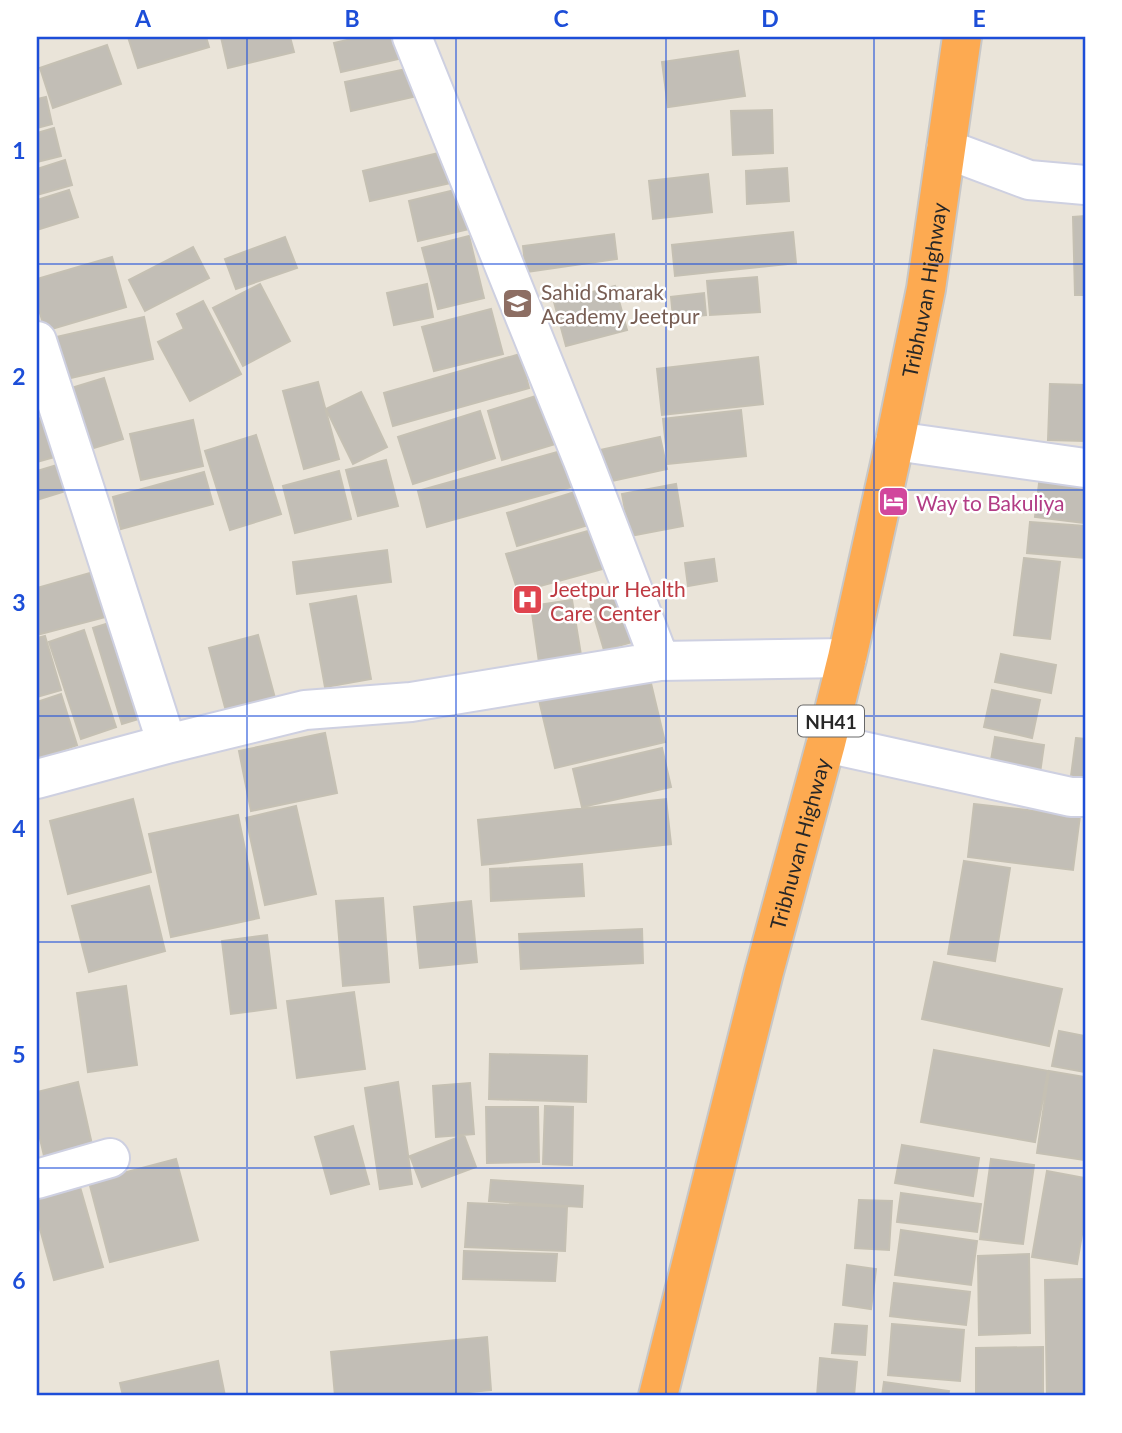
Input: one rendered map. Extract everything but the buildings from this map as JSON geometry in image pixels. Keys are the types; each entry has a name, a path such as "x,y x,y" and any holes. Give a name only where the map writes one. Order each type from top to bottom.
{"highway":[{"name":"Tribhuvan Highway","path":"658,1396 764,972 847,658 926,289 962,37"}],"street":[{"path":"412,37 584,463 660,662"},
{"path":"946,149 1029,180 1085,185"},
{"path":"37,341 167,744"},
{"path":"895,441 1085,468"},
{"path":"37,779 305,710 411,702 660,662 847,658"},
{"path":"826,743 1071,797 1085,797"},
{"path":"37,1179 110,1158"}],"place":[{"name":"Sahid Smarak Academy Jeetpur","path":"518,303"},
{"name":"Way to Bakuliya","path":"893,502"},
{"name":"Jeetpur Health Care Center","path":"527,600"}]}
